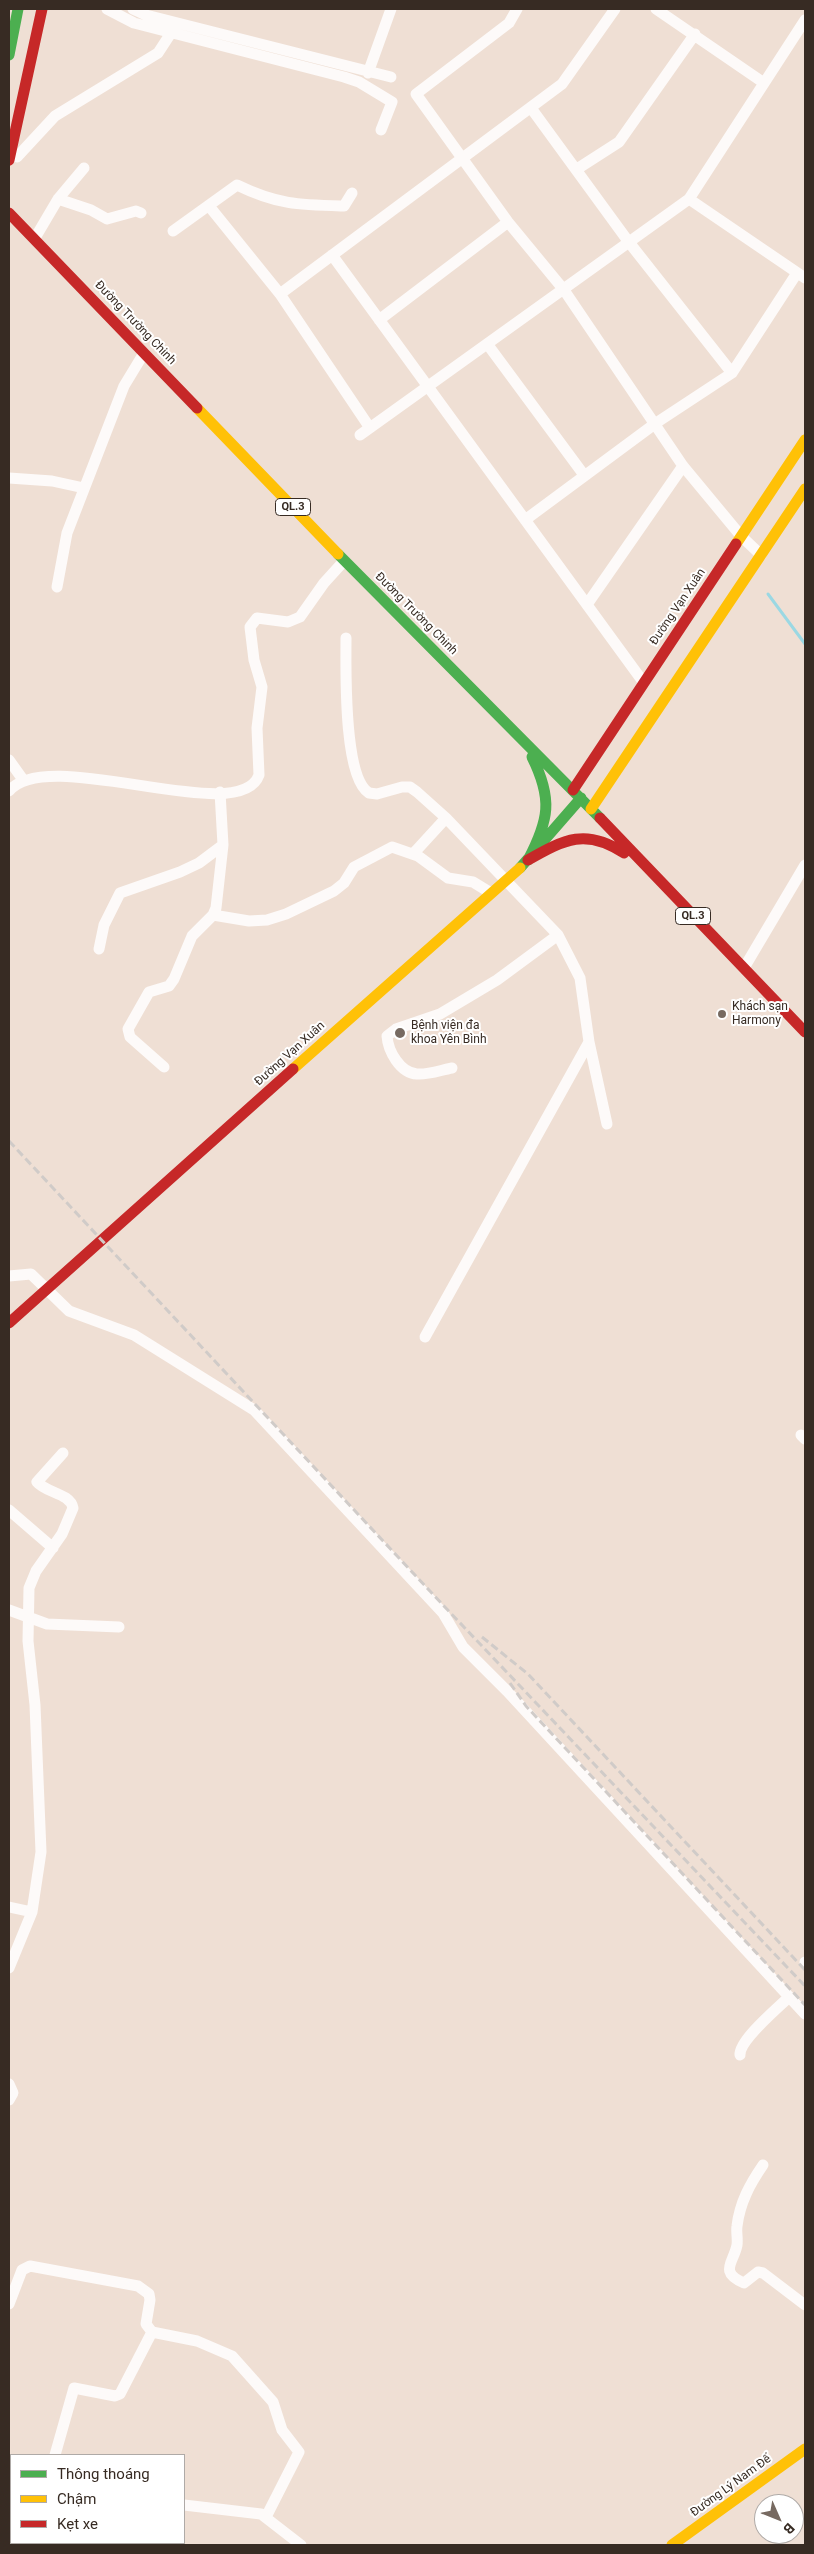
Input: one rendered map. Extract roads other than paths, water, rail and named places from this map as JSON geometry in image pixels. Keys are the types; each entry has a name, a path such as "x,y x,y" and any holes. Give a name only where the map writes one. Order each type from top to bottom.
{"main road":[{"path":"9,55 18,9"},
{"path":"13,159 42,9"},
{"name":"Đường Trường Chinh","path":"9,213 344,561 577,794 805,1032"},
{"name":"Đường Vạn Xuân","path":"9,1324 528,860 577,794 644,683 805,440"},
{"path":"591,810 805,489"},
{"path":"524,742 545,784 548,806 547,822 528,860"},
{"path":"528,860 560,842 573,838 592,837 606,840 652,874"},
{"name":"Đường Lý Nam Đế","path":"672,2545 805,2449"}],"street":[{"path":"107,9 134,23 359,82 392,102 381,130"},
{"path":"133,9 156,18 368,73 391,77"},
{"path":"368,73 391,9"},
{"path":"517,9 509,23 416,94 508,222 564,290 656,423 683,466 741,536 761,555"},
{"path":"280,294 562,84 615,9"},
{"path":"656,9 764,83"},
{"path":"360,435 689,199 805,20"},
{"path":"13,159 55,116 158,53 171,33"},
{"path":"577,169 619,142 695,34"},
{"path":"531,108 628,241 732,373"},
{"path":"35,238 58,199 84,168"},
{"path":"173,232 237,185 279,203 318,206 344,206 352,193"},
{"path":"58,199 91,210 107,219 136,211 141,213"},
{"path":"525,520 656,423 732,373 801,275 689,199"},
{"path":"209,206 280,294 370,428"},
{"path":"379,320 508,222"},
{"path":"332,255 525,520 588,603 644,683"},
{"path":"488,345 584,476"},
{"path":"57,587 67,534 84,488 124,386 144,352"},
{"path":"588,603 683,466"},
{"path":"9,478 52,481 84,488"},
{"path":"9,791 24,781 39,777 70,776 189,793 220,792 251,787 256,783 259,775 257,728 262,687 250,638 252,622 262,617 288,622 300,617 324,583 344,561"},
{"path":"346,638 345,693 357,779 368,793 377,794 402,787 410,788 446,818 558,935 580,978 589,1042 607,1124"},
{"path":"9,760 24,781"},
{"path":"164,1067 130,1038 128,1029 149,992 170,986 192,936 213,915 216,908 223,845 220,792"},
{"path":"413,854 446,818"},
{"path":"99,949 104,925 120,893 180,872 199,863 223,845"},
{"path":"213,915 249,921 267,920 334,891 344,883 354,867 392,847 413,854 448,878 473,882 491,893"},
{"path":"744,968 805,865"},
{"path":"452,1068 415,1074 404,1068 393,1056 387,1036 396,1029 440,1014 497,980 558,935"},
{"path":"425,1337 589,1042"},
{"path":"9,1276 31,1274 69,1311 134,1335 260,1415 442,1613 463,1648 507,1691 805,2014"},
{"path":"9,1968 32,1912 41,1852 37,1746 28,1641 30,1579 62,1534 73,1504 69,1500 41,1487 37,1482 63,1452"},
{"path":"9,1510 53,1548"},
{"path":"9,1610 47,1624 119,1627"},
{"path":"9,1907 32,1912"},
{"path":"740,2055 741,2047 789,1997"},
{"path":"9,2084 13,2093 9,2100"},
{"path":"762,2165 745,2194 737,2226 737,2245 729,2262 729,2269 736,2278 744,2283 758,2272 763,2273 805,2305"},
{"path":"9,2304 22,2270 26,2268 88,2275 144,2289 150,2300 146,2324 152,2332 188,2338 223,2350 239,2362 273,2402 282,2430 299,2452 266,2518"},
{"path":"55,2454 74,2388 116,2396 120,2394 152,2332"},
{"path":"185,2505 261,2514 301,2545"}],"waterway":[{"path":"768,594 805,644"}],"railway":[{"path":"9,1141 443,1605 805,1986"},
{"path":"482,1637 528,1674 805,1970"},
{"path":"510,1683 526,1706 805,2005"}],"place":[{"name":"Khách sạn Harmony","path":"722,1014"},
{"name":"Bệnh viện đa khoa Yên Bình","path":"400,1033"}]}
